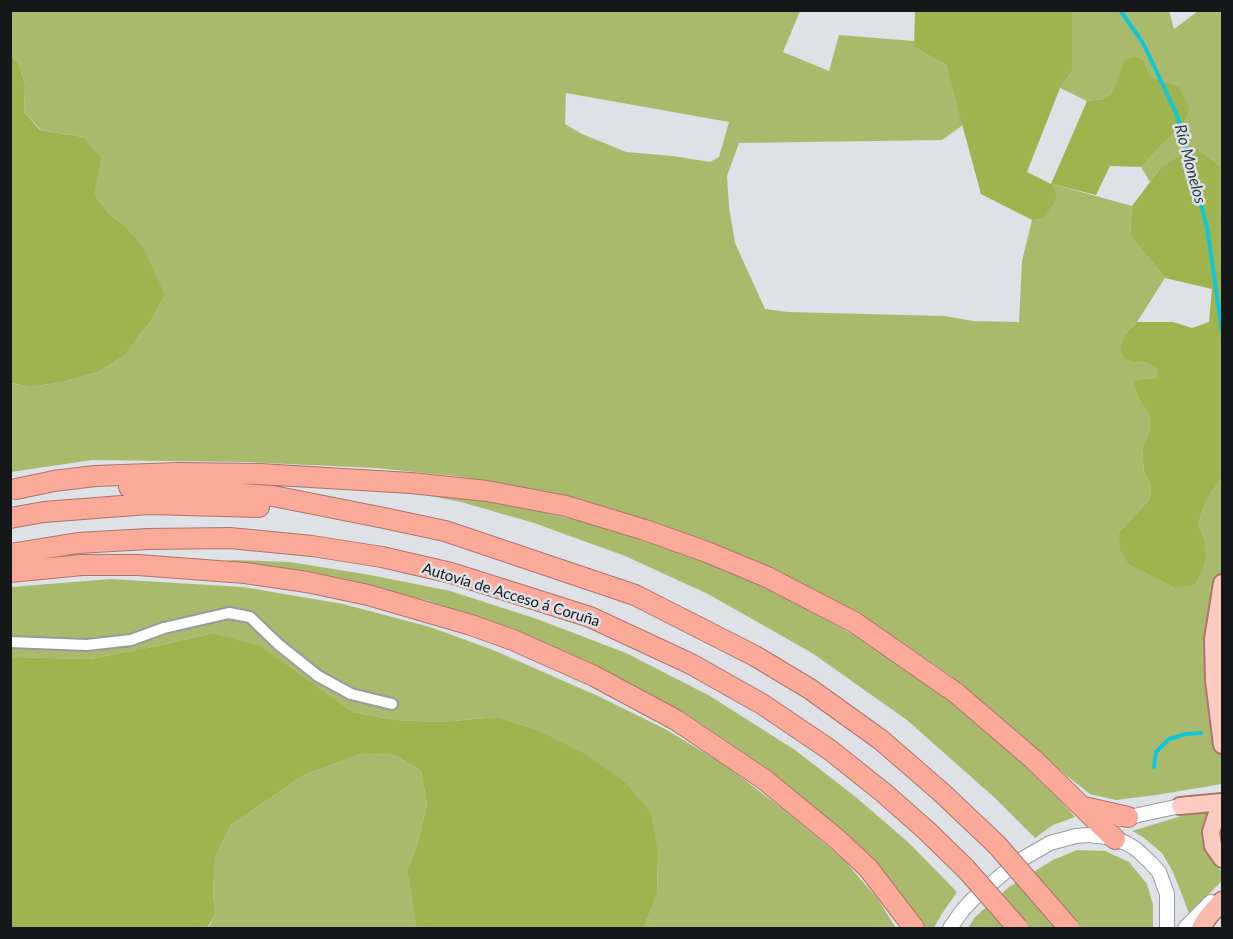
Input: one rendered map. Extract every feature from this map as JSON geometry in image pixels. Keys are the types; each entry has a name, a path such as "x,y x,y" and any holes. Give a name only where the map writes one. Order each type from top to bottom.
{"highway":[{"path":"13,490 54,481 95,476 177,472 388,481 487,491 566,506 645,530 767,577 854,622 956,693 1033,759 1108,832"},
{"path":"13,490 145,486 273,496 445,531 635,595 755,656 810,689 874,735 941,792 997,845 1069,928"},
{"path":"10,518 44,512 148,504 263,507 384,518"},
{"name":"Autovía de Acceso á Coruña","path":"10,554 78,543 148,539 230,538 312,546 382,557 451,573 590,617 691,664 762,704 830,750 927,831 966,869 1018,928"},
{"path":"10,572 82,565 138,565 245,573 307,582 368,595 471,625 513,640 594,676 676,720 765,780 838,840 868,868 914,928"},
{"path":"1080,805 1128,817"},
{"path":"1202,928 1207,918 1222,901"}],"main road":[{"path":"1222,583 1213,639 1217,717 1222,745"},
{"path":"1180,806 1222,802"},
{"path":"1222,807 1216,816 1211,832 1213,846 1222,859"}],"street":[{"path":"10,642 87,645 132,640 164,628 229,613 250,617 278,644 318,676 351,694 392,704"},
{"path":"950,928 973,899 1017,862 1050,843 1076,836 1099,836 1128,817 1222,797"},
{"path":"1108,832 1136,849 1159,872 1167,894 1167,928"},
{"path":"1185,928 1222,892"}],"green space":[{"path":"11,11 800,11 783,52 829,71 839,35 914,41 914,47 946,65 963,125 942,140 739,143 727,176 735,243 765,309 788,312 944,316 973,321 1019,322 1022,261 1032,220 1042,219 1052,184 1132,206 1130,235 1165,278 1137,322 1125,334 1133,362 1148,363 1155,367 1158,373 1156,378 1136,381 1134,386 1138,398 1149,415 1150,430 1142,449 1144,472 1151,487 1150,499 1119,532 1129,565 1175,588 1204,539 1198,524 1206,501 1222,477 1222,784 1116,800 1090,794 1053,765 950,675 897,639 811,588 722,548 582,502 463,477 376,468 245,462 92,460 11,472 10,383 31,387 62,382 98,372 124,356 152,319 165,295 123,224 109,214 94,194 83,137 41,130 24,112 25,84 18,62 11,55","holes":["566,93 729,122 719,157 710,162 626,152 582,134 565,124"]},
{"path":"915,11 1072,11 1072,71 1060,88 1027,172 1051,184 1087,101 1103,99 1111,94 1125,60 1136,56 1144,60 1151,77 1178,86 1190,108 1184,122 1141,167 1110,166 1096,195 1052,184 1057,199 1042,219 1032,220 981,194 946,65 914,47"},
{"path":"1072,11 1169,11 1174,29 1198,11 1222,11 1222,168 1206,155 1160,169 1150,182 1141,167 1184,122 1178,86 1151,77 1144,60 1136,56 1125,61 1111,94 1103,99 1087,101 1060,88 1072,71"},
{"path":"11,55 18,62 25,84 24,112 40,130 83,137 101,158 94,194 109,214 123,224 144,249 165,295 152,319 124,356 98,372 62,382 31,387 11,383"},
{"path":"1191,148 1206,155 1222,168 1222,477 1206,501 1198,524 1204,539 1206,557 1202,571 1195,584 1175,588 1129,565 1120,549 1119,532 1150,499 1151,487 1144,472 1142,449 1150,430 1149,415 1138,398 1134,386 1135,381 1156,378 1158,373 1155,367 1148,363 1133,362 1124,358 1120,349 1125,334 1137,322 1173,322 1192,328 1209,322 1212,289 1165,278 1130,235 1132,206 1160,169"},
{"path":"410,492 492,501 585,522 688,554 778,593 861,639 955,702 1035,773 1075,817 1053,825 1035,838 996,799 907,720 812,653 708,594 625,556 534,523 461,502"},
{"path":"234,560 290,562 450,591 537,619 626,653 710,696 795,750 857,798 909,843 957,892 934,928 926,928 850,837 768,769 685,713 591,664 502,627 426,600 336,580 211,563"},
{"path":"111,579 243,587 343,604 430,627 493,650 598,696 667,730 726,766 783,809 843,859 877,898 896,928 644,928 657,894 658,852 537,730 497,717 442,722 395,720 353,712 260,647 213,633 90,659 11,657 11,587"},
{"path":"213,633 260,646 353,712 395,720 442,722 497,717 537,730 585,754 626,783 651,813 658,852 657,894 644,928 419,928 416,925 407,870 417,845 427,804 421,771 395,755 361,754 304,775 231,825 215,858 213,891 215,915 207,928 11,928 11,657 90,659"},
{"path":"361,754 395,755 421,771 427,804 417,845 407,870 416,924 419,928 208,928 215,915 213,891 215,858 231,825 304,775"},
{"path":"1208,812 1203,831 1204,848 1212,862 1222,872 1222,881 1189,913 1173,872 1162,853 1132,831 1188,814"},
{"path":"1077,850 1105,851 1129,862 1147,884 1153,905 1153,928 968,928 975,917 1009,887 1053,860"}],"waterway":[{"name":"Río Monelos","path":"1120,10 1143,43 1177,115 1207,227 1222,331"},
{"path":"1154,767 1156,752 1169,739 1201,733"}]}
